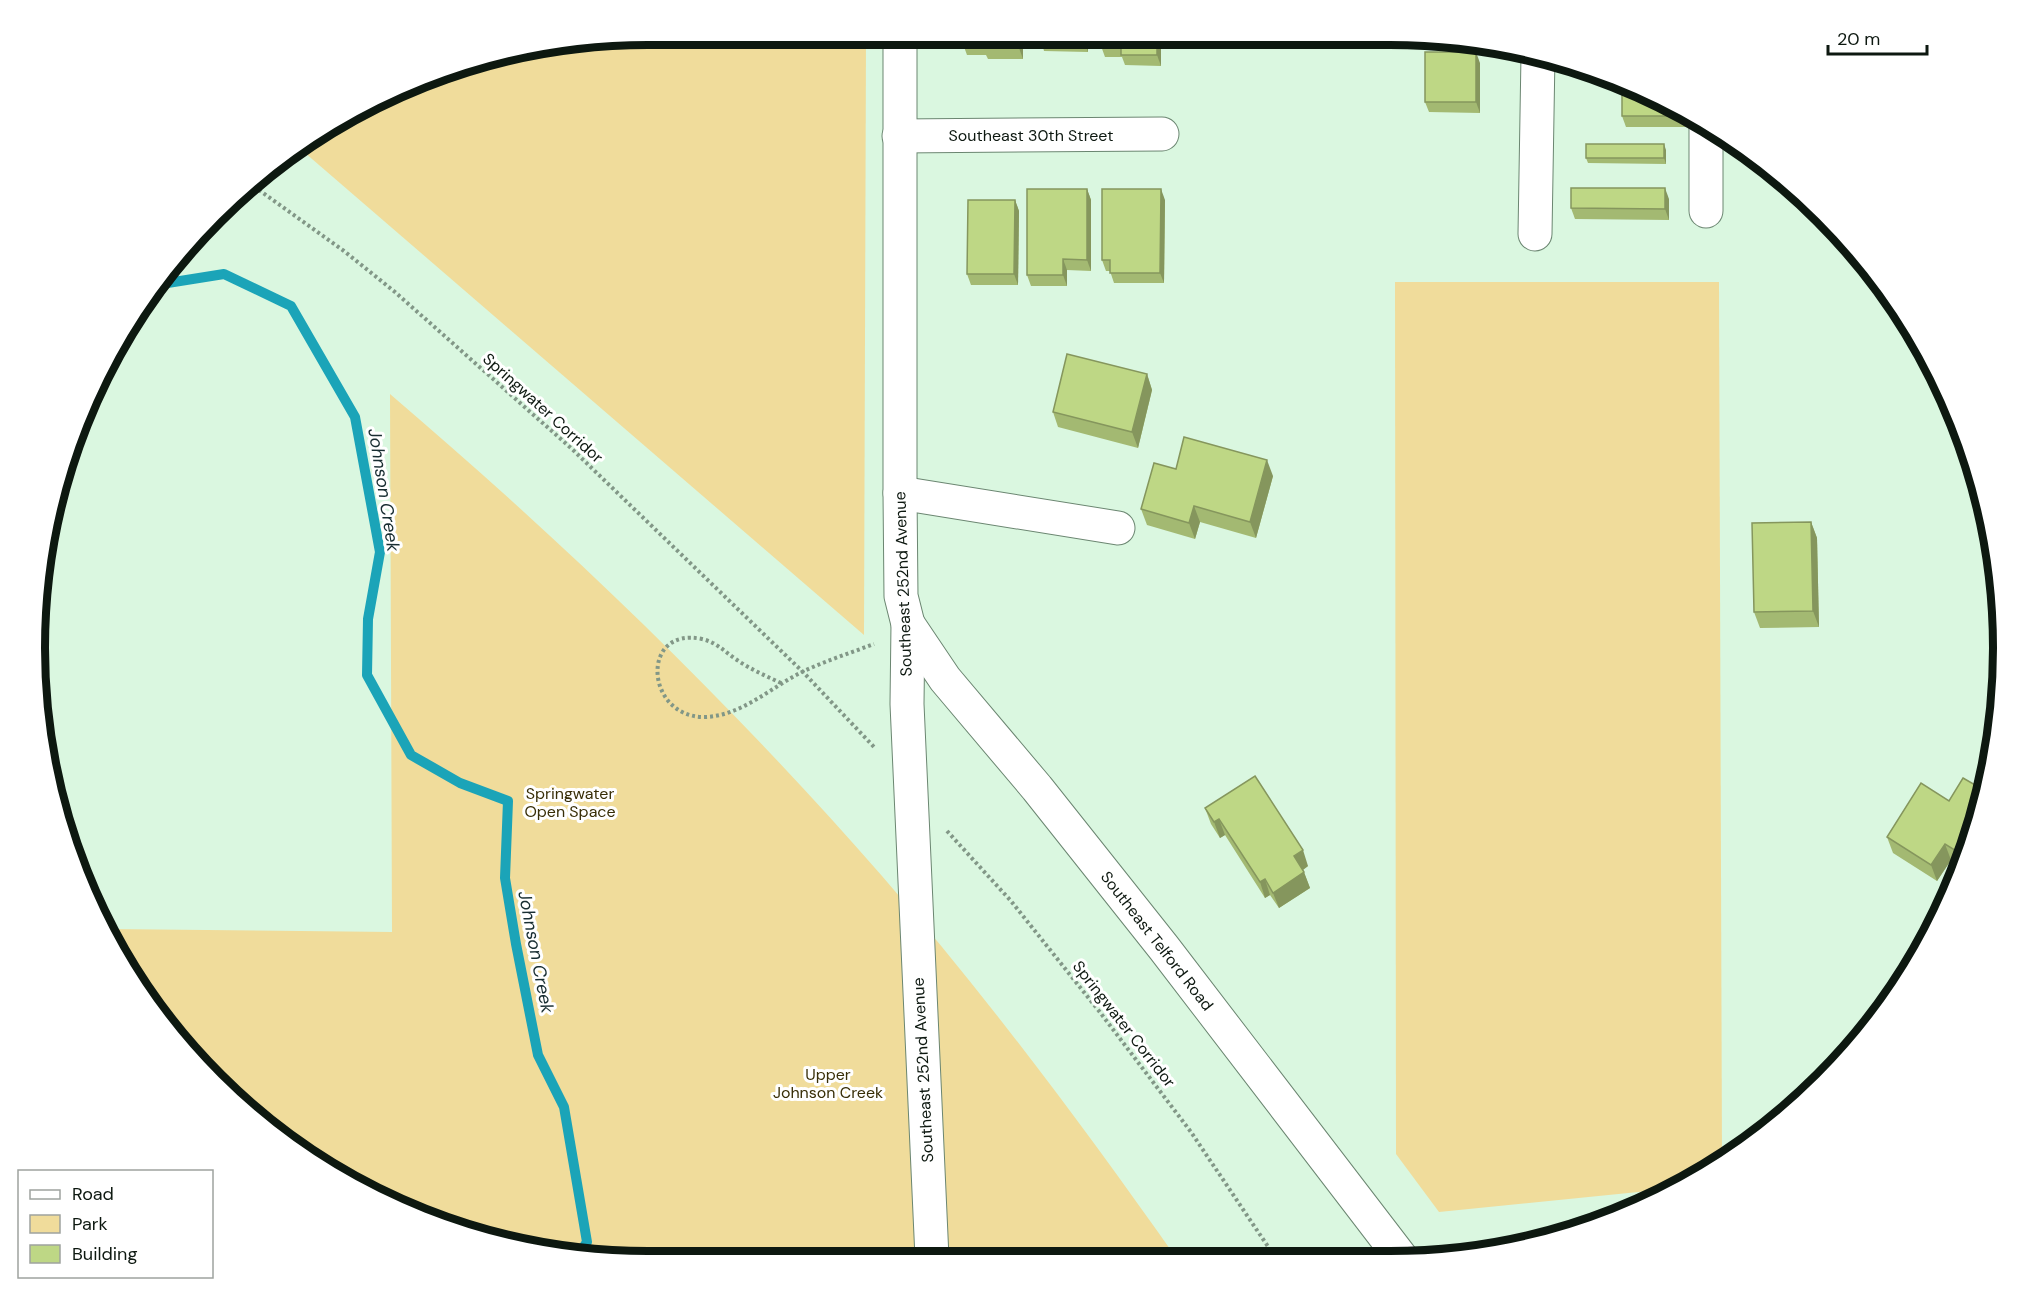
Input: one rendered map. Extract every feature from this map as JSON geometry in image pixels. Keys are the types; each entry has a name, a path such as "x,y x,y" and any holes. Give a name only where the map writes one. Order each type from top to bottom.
{"street":[{"name":"Southeast 252nd Avenue","path":"900,47 902,596 908,624 907,704 932,1251"},
{"path":"1536,234 1538,64"},
{"name":"Southeast 30th Street","path":"899,135 1162,134"},
{"path":"1706,135 1706,211"},
{"path":"900,493 1118,528"},
{"name":"Southeast Telford Road","path":"908,624 945,679 1029,779 1164,948 1396,1251"}],"path":[{"name":"Springwater Corridor","path":"257,189 344,251 572,449 803,672 877,751"},
{"path":"781,683 737,660 713,642 700,638 685,638 669,644 661,654 656,667 657,682 669,702 684,713 703,717 741,707 803,672 875,644 908,624"},
{"name":"Springwater Corridor","path":"941,825 1011,901 1099,1011 1191,1132 1271,1251"}],"green space":[{"path":"866,45 864,635 305,153 346,126 417,91 454,77 530,57 609,46"},
{"path":"1395,282 1719,282 1722,1151 1654,1190 1439,1212 1396,1154"},
{"path":"390,394 520,508 645,626 706,686 824,811 960,969 1071,1112 1171,1251 609,1250 530,1239 454,1219 381,1189 346,1170 281,1126 250,1101 195,1046 170,1015 147,983 115,929 392,932"}],"building":[{"path":"984,45 1019,45 1019,48 984,48"},
{"path":"1157,45 1157,55 1121,55 1121,46 1101,46"},
{"path":"1425,52 1476,52 1476,102 1425,102"},
{"path":"1622,91 1674,116 1622,116"},
{"path":"1586,144 1664,144 1664,158 1586,158"},
{"path":"1571,188 1665,188 1665,209 1571,208"},
{"path":"1027,189 1087,189 1087,260 1063,259 1063,275 1027,275"},
{"path":"1102,189 1161,189 1160,273 1110,273 1110,260 1102,260"},
{"path":"968,200 1015,200 1014,274 967,274"},
{"path":"1067,354 1147,374 1132,432 1053,412"},
{"path":"1184,437 1267,460 1250,522 1194,506 1189,523 1141,509 1154,463 1176,469"},
{"path":"1811,522 1813,611 1754,612 1752,523"},
{"path":"1255,776 1303,850 1294,856 1304,872 1273,893 1265,879 1260,882 1219,819 1214,822 1205,808"},
{"path":"1963,778 1976,786 1957,852 1945,844 1931,865 1887,837 1921,783 1949,801"}],"waterway":[{"name":"Johnson Creek","path":"169,283 224,274 291,306 355,417 380,552 368,619 367,675 411,755 460,783 508,801 505,878 516,944 538,1055 564,1107 587,1242 583,1247"}],"park label":[{"name":"Springwater Open Space","path":"570,802"},
{"name":"Upper Johnson Creek","path":"828,1083"}]}
